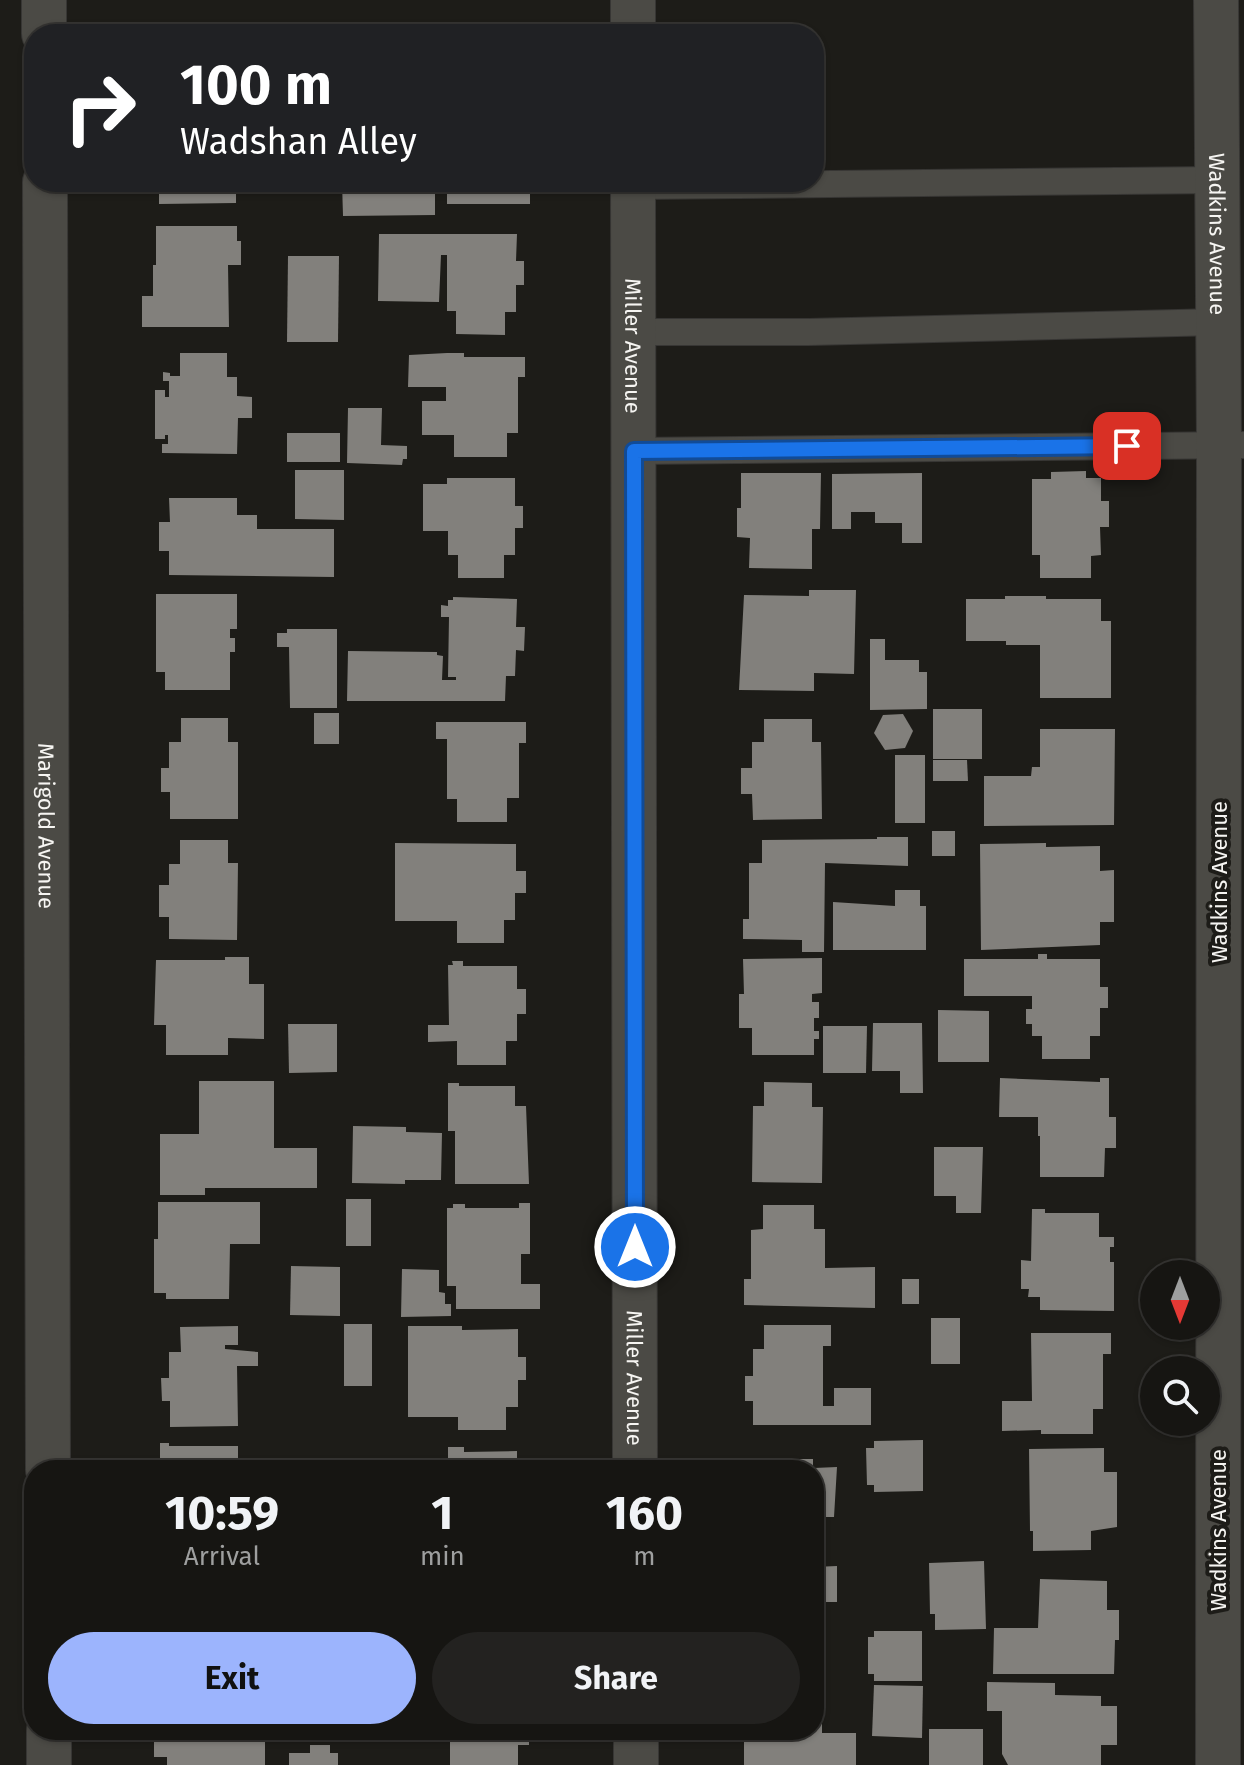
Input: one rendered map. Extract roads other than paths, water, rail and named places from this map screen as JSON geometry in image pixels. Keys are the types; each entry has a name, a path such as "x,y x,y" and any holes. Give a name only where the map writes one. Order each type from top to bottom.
{"street":[{"path":"44,0 44,24"},
{"path":"633,0 633,24"},
{"name":"Wadkins Avenue","path":"1216,0 1218,322 1232,445 1218,1765"},
{"name":"Marigold Avenue","path":"45,192 48,1460"},
{"name":"Miller Avenue","path":"633,192 635,1460"},
{"path":"49,1740 49,1765"},
{"path":"636,1740 636,1765"}],"lane":[{"path":"824,183 1217,180"},
{"path":"633,332 809,332 1218,322"},
{"path":"634,451 1232,445"}]}
